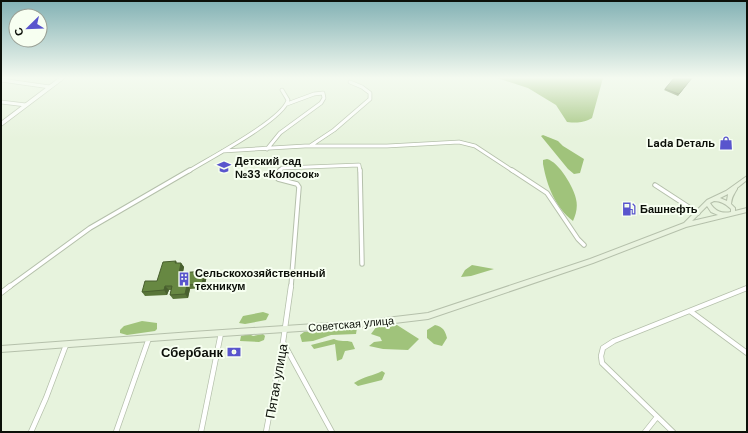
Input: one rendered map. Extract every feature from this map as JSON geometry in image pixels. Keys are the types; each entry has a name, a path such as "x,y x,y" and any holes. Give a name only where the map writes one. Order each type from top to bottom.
{"main road":[{"name":"Советская улица","path":"729,204 730,195 747,178"},
{"name":"Советская улица","path":"685,225 712,199 740,184"},
{"path":"712,199 721,200 747,210"},
{"path":"708,204 713,211 725,216"},
{"path":"729,204 733,209 733,214"},
{"name":"Советская улица","path":"1,349 221,333 285,330 361,324 428,316 591,261 685,225 747,210"}],"street":[{"path":"1,124 35,98"},
{"path":"287,98 287,104"},
{"path":"1,292 90,228 223,150 274,118 287,104 303,98"},
{"path":"267,149 280,133 321,103 324,98"},
{"path":"309,146 323,139 335,130 370,98"},
{"path":"1,102 26,105"},
{"path":"223,150 309,146 387,146 459,142 475,146 547,193 578,239 584,245"},
{"name":"Пятая улица","path":"266,432 285,330 293,269 299,187 298,184 278,178 278,173 282,168 359,165 361,175 362,264"},
{"path":"655,185 698,213"},
{"path":"673,432 602,363 601,356 603,348 614,342 747,288"},
{"path":"690,311 747,353"},
{"path":"201,432 221,333"},
{"path":"116,432 149,338"},
{"path":"283,342 332,432"},
{"path":"31,432 52,384 66,345"},
{"path":"645,432 657,417"}],"green space":[{"path":"545,98 597,98 592,118 583,122 567,122 556,105"},
{"path":"543,135 558,141 563,146 584,159 580,173 574,174 568,169 541,136"},
{"path":"547,159 552,161 561,170 575,194 577,205 573,221 561,209 553,196 543,164 543,160"},
{"path":"472,265 494,269 471,276 461,277 465,270"},
{"path":"263,312 269,314 266,320 245,324 239,323 243,316"},
{"path":"142,321 157,323 157,329 155,331 127,335 120,333 120,330 124,326"},
{"path":"397,325 419,339 408,350 383,349 369,346 374,342 382,341 380,337 371,334 377,326"},
{"path":"435,325 442,328 447,338 442,346 434,344 427,338 427,330"},
{"path":"354,327 357,328 356,334 331,335 313,341 302,342 300,335 304,332"},
{"path":"249,334 253,336 263,334 265,336 264,340 259,342 240,341 241,336"},
{"path":"334,339 352,342 355,349 345,351 342,359 337,361 335,344 314,349 311,345"},
{"path":"382,371 385,373 382,380 358,386 354,383 361,379"}],"building":[{"name":"Сельскохозяйственный техникум","path":"176,261 175,263 181,263 179,273 205,271 202,284 187,285 185,294 170,295 172,286 165,286 164,290 142,292 145,281 157,281 163,262"}],"place":[{"name":"Lada Dеталь","path":"726,143"},
{"name":"Детский сад №33 «Колосок»","path":"224,167"},
{"name":"Башнефть","path":"629,209"},
{"name":"Сельскохозяйственный техникум","path":"184,279"},
{"name":"Сбербанк","path":"234,352"}]}
